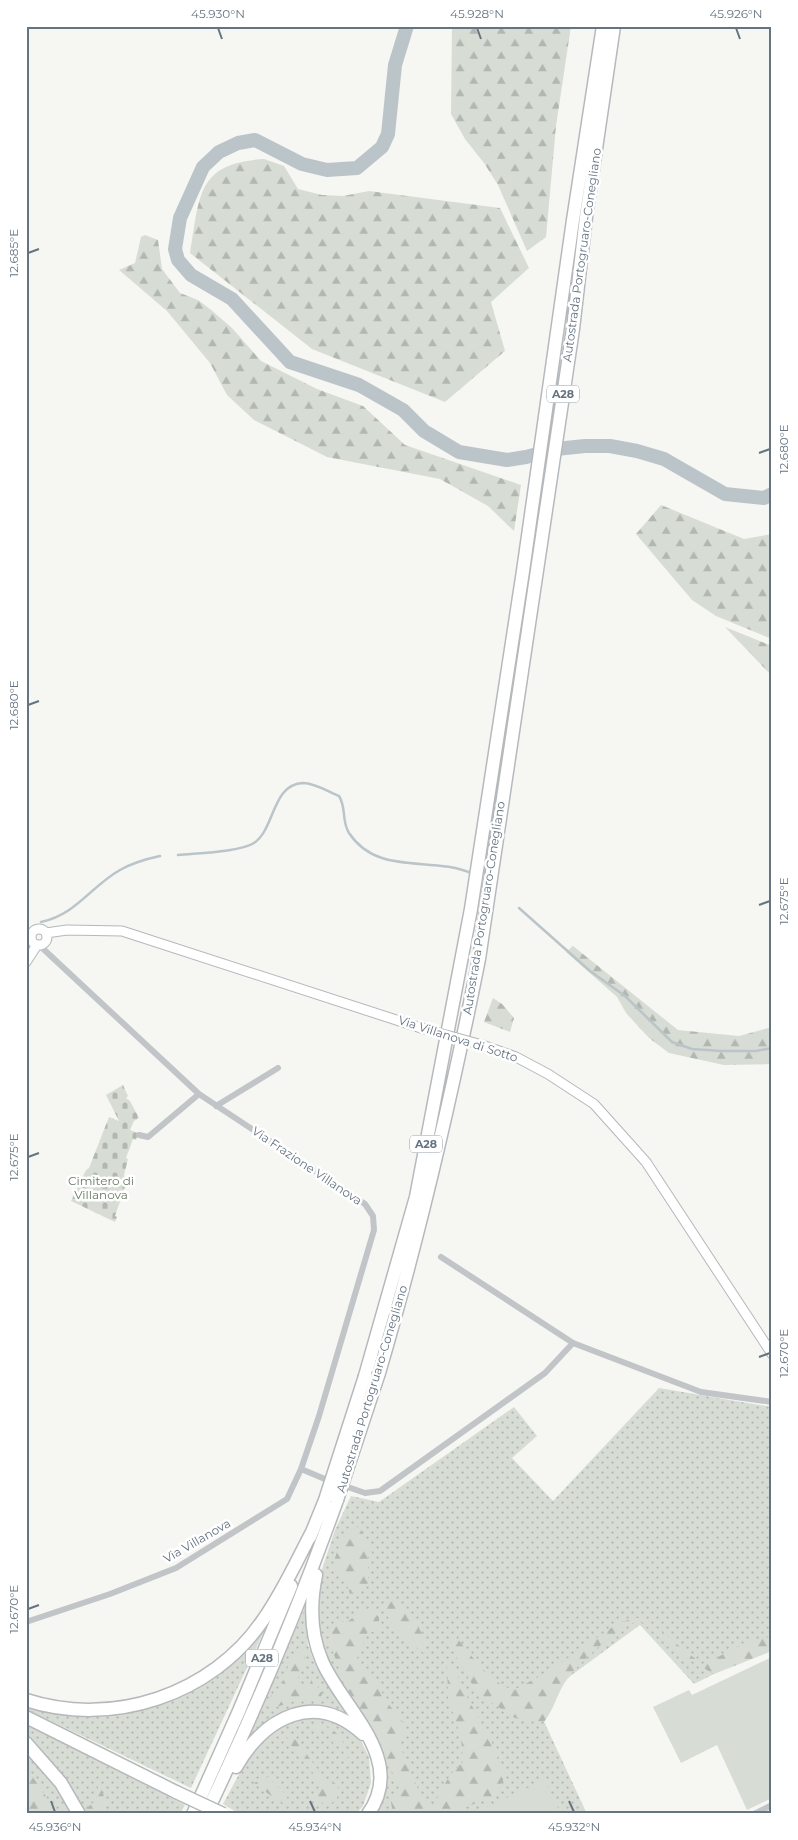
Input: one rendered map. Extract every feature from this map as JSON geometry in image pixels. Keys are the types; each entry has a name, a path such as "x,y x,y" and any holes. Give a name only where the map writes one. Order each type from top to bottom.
{"highway":[{"name":"Autostrada Portogruaro-Conegliano","path":"193,1814 266,1648 313,1530 331,1500 379,1373 403,1288 459,1057 479,959 530,571 573,220 603,26"},
{"name":"Autostrada Portogruaro-Conegliano","path":"206,1814 254,1714 294,1618 327,1529 331,1500 416,1196 470,909 489,793 573,329 586,217 614,26"},
{"path":"327,1529 314,1584 312,1613 314,1633 322,1662 370,1740 380,1769 380,1785 377,1798 368,1814"},
{"path":"26,1700 59,1708 108,1710 156,1699 210,1673 243,1645 263,1621 313,1530"},
{"path":"213,1814 232,1774 250,1745 262,1733 286,1717 310,1712 333,1714 356,1728 370,1740"},
{"path":"26,1717 223,1814"},
{"path":"26,1742 61,1783 79,1814"}],"street":[{"path":"26,962 38,945 46,941 46,933 42,929 28,933 31,941 38,945"},
{"name":"Via Villanova di Sotto","path":"46,933 67,930 122,931 421,1028 482,1045 516,1057 540,1070 594,1104 646,1162 772,1354"},
{"name":"Via Frazione Villanova","path":"38,945 199,1094 365,1204 373,1216 374,1230 301,1470"},
{"path":"216,1106 278,1068"},
{"path":"140,1135 148,1137 199,1094"},
{"path":"441,1257 573,1343 701,1392 772,1402"},
{"path":"301,1470 365,1493 380,1491 545,1373 573,1343"},
{"name":"Via Villanova","path":"26,1622 110,1594 176,1568 287,1499 301,1470"},
{"path":"754,1814 772,1805"}],"green space":[{"path":"452,26 571,26 556,126 546,237 527,251 498,185 465,139 451,114"},
{"path":"264,159 284,166 298,189 322,195 343,196 369,191 500,208 529,268 491,302 505,351 445,402 312,349 190,253 200,199 205,186 213,175 225,167"},
{"path":"145,235 158,240 162,269 180,293 198,300 210,309 232,328 261,361 317,389 363,406 405,445 521,485 514,531 488,506 440,479 327,457 254,420 227,395 210,363 167,311 119,270 135,263 141,237"},
{"path":"661,505 744,539 772,534 772,639 716,616 692,600 636,534"},
{"path":"725,627 772,646 772,676"},
{"path":"573,946 678,1030 739,1036 772,1027 772,1064 724,1065 669,1053 649,1038 626,1013 617,997 566,952"},
{"path":"493,998 502,1004 514,1018 510,1032 484,1022"},
{"name":"Cimitero di Villanova","path":"123,1085 128,1096 126,1098 130,1101 139,1118 134,1121 130,1130 138,1133 136,1140 133,1139 126,1158 128,1159 124,1175 125,1187 115,1216 117,1217 115,1222 71,1201 86,1170 89,1168 109,1117 119,1121 106,1095"},
{"path":"659,1388 772,1407 772,1645 694,1684 640,1625 535,1702 587,1814 373,1814 385,1790 386,1764 371,1731 328,1665 316,1635 321,1572 335,1530 351,1496 379,1502 514,1407 537,1436 512,1458 553,1501"},
{"path":"360,1527 372,1553 368,1556 368,1586 350,1594 345,1579 332,1567 341,1540 348,1528"},
{"path":"399,1601 415,1619 428,1656 400,1634 390,1620 383,1603"},
{"path":"305,1607 308,1645 316,1667 351,1716 321,1706 294,1709 248,1741"},
{"path":"372,1608 379,1618 379,1633 368,1631 356,1661 378,1685 386,1701 406,1726 400,1746 423,1801 432,1807 449,1777 463,1762 461,1737 448,1698 447,1661 453,1666 468,1699 490,1738 504,1772 503,1781 493,1797 463,1808 462,1814 393,1814 391,1802 399,1789 380,1742 349,1698 331,1646 329,1627 338,1620 346,1623 360,1612"},
{"path":"643,1617 703,1665 750,1640 772,1637 772,1651 714,1674 676,1652 640,1620 611,1637 574,1670 564,1683 544,1722 515,1718 477,1693 450,1645 455,1636 489,1675 505,1687 514,1690 546,1673 620,1622"},
{"path":"270,1618 191,1788 26,1709 26,1705 80,1714 181,1693"},
{"path":"299,1647 306,1649 304,1666 299,1673 297,1683 302,1688 310,1684 312,1677 322,1694 320,1699 300,1699 274,1708 268,1699 282,1684 291,1658"},
{"path":"772,1657 772,1798 747,1810 717,1745 681,1763 653,1707 689,1690 692,1695"},
{"path":"307,1716 335,1720 361,1741 369,1757 371,1783 363,1806 356,1814 240,1814 223,1804 253,1748 283,1723"},
{"path":"26,1724 185,1805 180,1814 84,1814 68,1782 26,1736"},
{"path":"318,1724 337,1733 343,1742 349,1762 340,1746 334,1744 327,1733 308,1728"},
{"path":"286,1735 296,1740 324,1778 338,1785 337,1799 330,1804 317,1802 313,1793 317,1794 319,1786 312,1771 295,1753"},
{"path":"26,1750 58,1788 73,1814 26,1814"},
{"path":"26,1774 32,1776 58,1814 26,1814"},
{"path":"268,1777 287,1796 288,1803 282,1804 254,1783"},
{"path":"99,1780 106,1804 101,1814 87,1814 86,1809 96,1800"},
{"path":"545,1780 561,1814 479,1814 478,1811"}],"waterway":[{"path":"407,26 395,65 388,134 382,147 357,168 327,170 302,164 255,140 238,143 219,152 203,167 180,218 175,249 178,260 191,275 232,299 290,362 359,385 403,410 424,431 459,452 507,460 556,449 610,446 664,459 725,494 764,498 772,494"},
{"path":"178,855 229,850 254,843 266,828 279,799 285,791 293,785 308,783 339,796 343,805 345,824 349,833 361,847 375,855 390,860 440,866 473,874"},
{"path":"41,922 54,918 74,907 109,877 129,865 160,856"},
{"path":"519,908 590,971 625,996 672,1042 692,1049 721,1051 756,1051 772,1048"}]}
